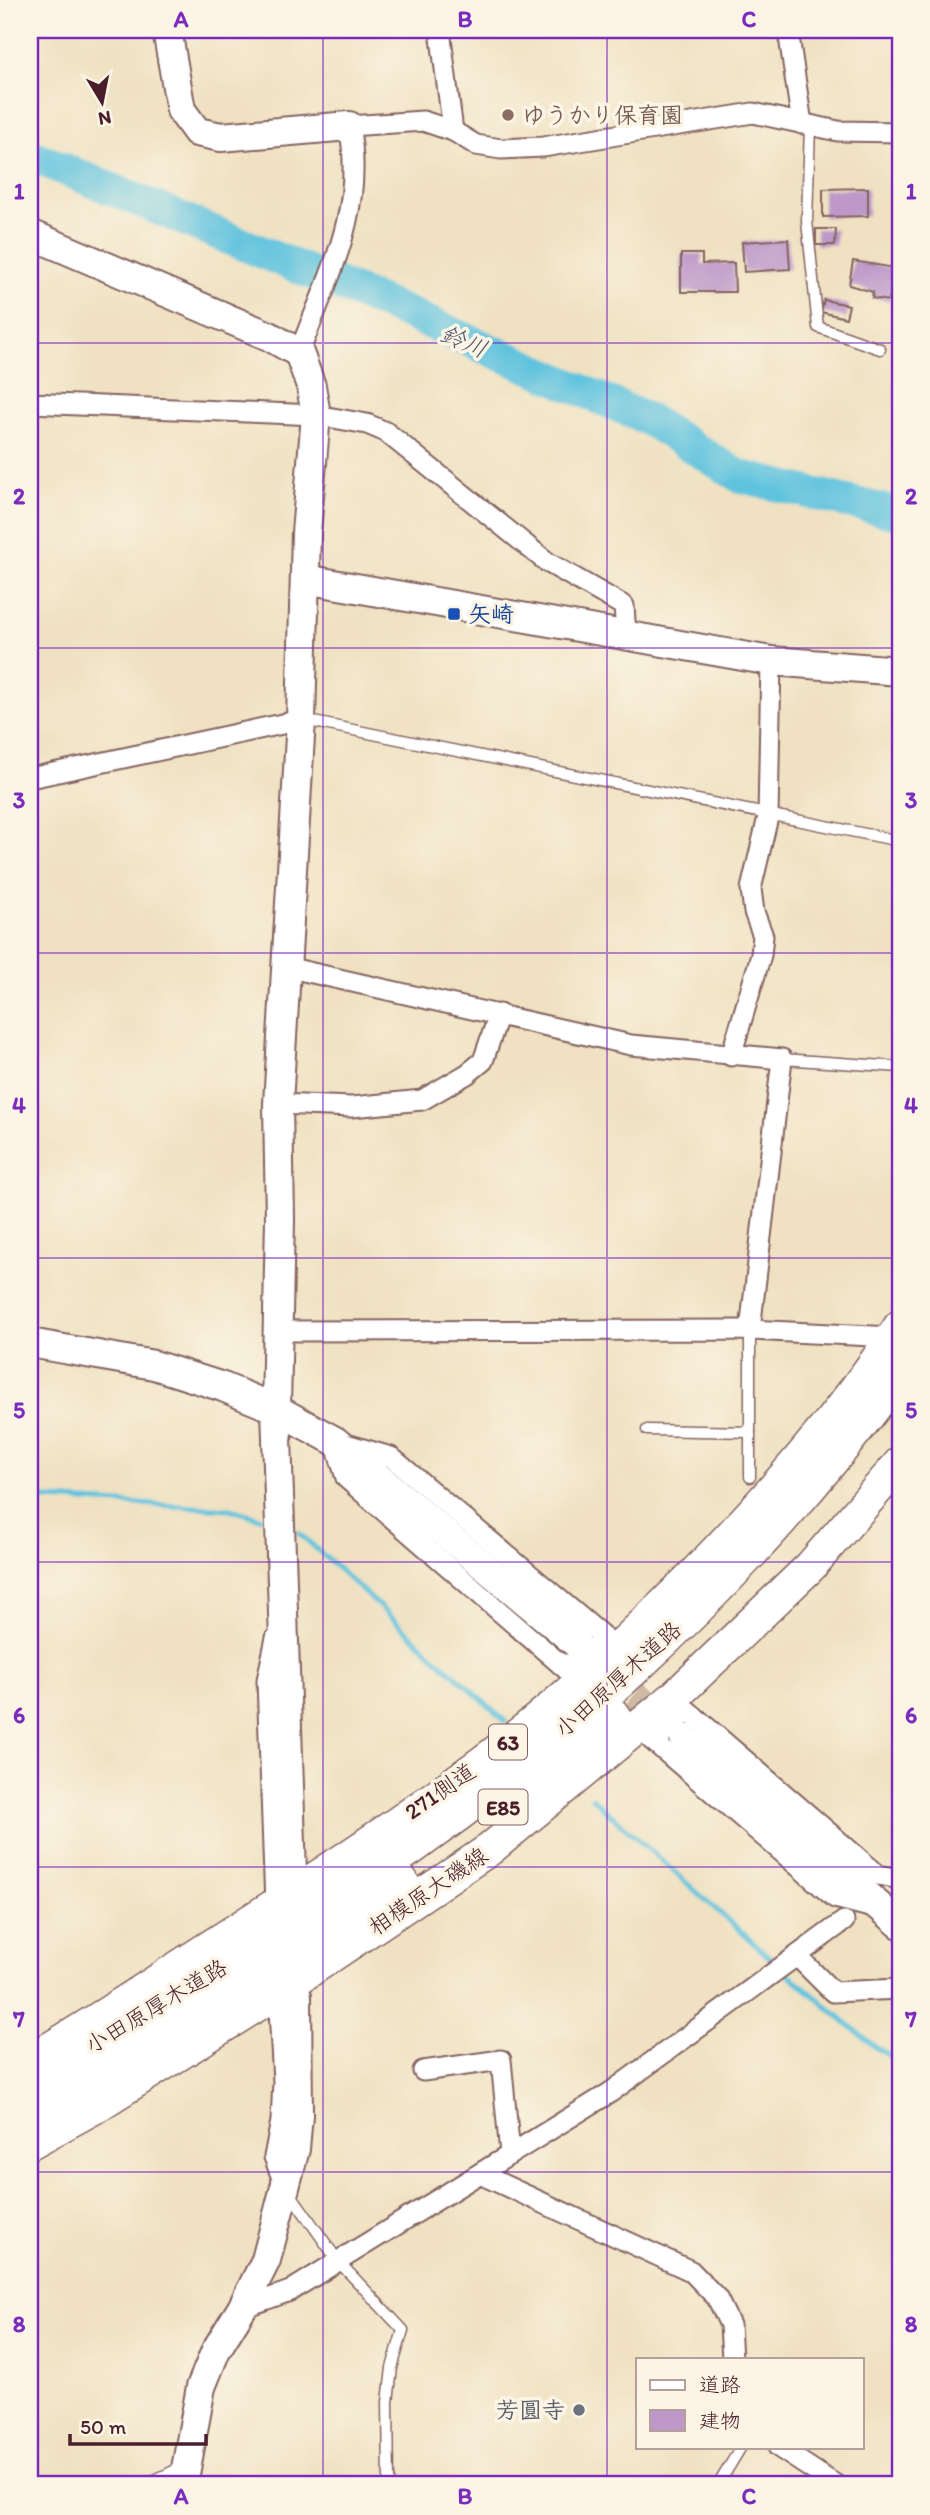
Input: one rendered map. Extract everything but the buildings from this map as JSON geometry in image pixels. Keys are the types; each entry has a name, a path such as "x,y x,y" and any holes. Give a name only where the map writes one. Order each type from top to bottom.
{"highway":[{"name":"小田原厚木道路","path":"30,2080 311,1914 448,1820 546,1744 647,1657 769,1534 860,1427 900,1371"},
{"name":"小田原厚木道路","path":"30,2110 326,1934 465,1837 566,1760 661,1676 789,1547 900,1411"}],"main road":[{"name":"271側道","path":"30,2060 275,1905 431,1799 502,1747 588,1655 748,1518 806,1454 856,1391 897,1331"},
{"name":"相模原大磯線","path":"30,2143 288,1994 669,1725 900,1463"}],"street":[{"path":"167,30 181,110 197,132 221,138 423,121 453,131 476,145 501,149 543,147 752,113 838,131 900,132"},
{"path":"440,30 453,131"},
{"path":"788,30 806,125"},
{"path":"292,1873 276,1409 276,1331 280,1219 278,1104 316,415 311,386 299,353 349,221 354,164 349,126"},
{"path":"30,234 268,336 299,353"},
{"path":"30,403 316,415 367,424 386,432 547,562 624,606 626,635"},
{"path":"305,579 771,661 900,671"},
{"path":"732,1056 761,955 763,936 754,912 751,890 768,817 771,661"},
{"path":"30,778 301,720"},
{"path":"286,967 631,1045 782,1059 750,1330"},
{"path":"278,1104 352,1107 422,1100 467,1074 483,1061 499,1014"},
{"path":"276,1331 897,1331"},
{"path":"30,1343 154,1365 223,1387 276,1409 335,1441 588,1655"},
{"path":"275,1905 267,1681 282,1604"},
{"path":"669,1725 878,1875 900,1879"},
{"path":"669,1725 893,1917"},
{"path":"242,2308 290,2291 611,2092 844,1921"},
{"path":"793,1960 833,1992 900,1989"},
{"path":"185,2475 201,2387 216,2350 242,2308 266,2260 295,2149 298,2115 288,1994"},
{"path":"423,2071 501,2060 510,2154"},
{"path":"480,2174 691,2271 717,2298 730,2325 732,2358"},
{"path":"780,2448 836,2485"}],"lane":[{"path":"806,125 807,221 818,327 880,349"},
{"path":"301,720 768,817 900,841"},
{"path":"782,1059 900,1067"},
{"path":"750,1330 750,1477"},
{"path":"647,1430 750,1432"},
{"path":"285,2186 338,2261 403,2330 388,2402 389,2485"},
{"path":"718,2485 740,2448"},
{"path":"144,2485 185,2475"}],"waterway":[{"name":"鈴川","path":"30,155 400,310 649,420 739,476 900,514"},
{"path":"30,1498 230,1509 260,1518"},
{"path":"299,1533 505,1721"},
{"path":"592,1798 778,1965"},
{"path":"785,1971 875,2047 900,2062"}],"tunnel":[{"path":"603,1667 673,1728"}],"place":[{"name":"ゆうかり保育園","path":"508,115"},
{"name":"矢崎","path":"454,614"},
{"name":"芳圓寺","path":"579,2410"}]}
